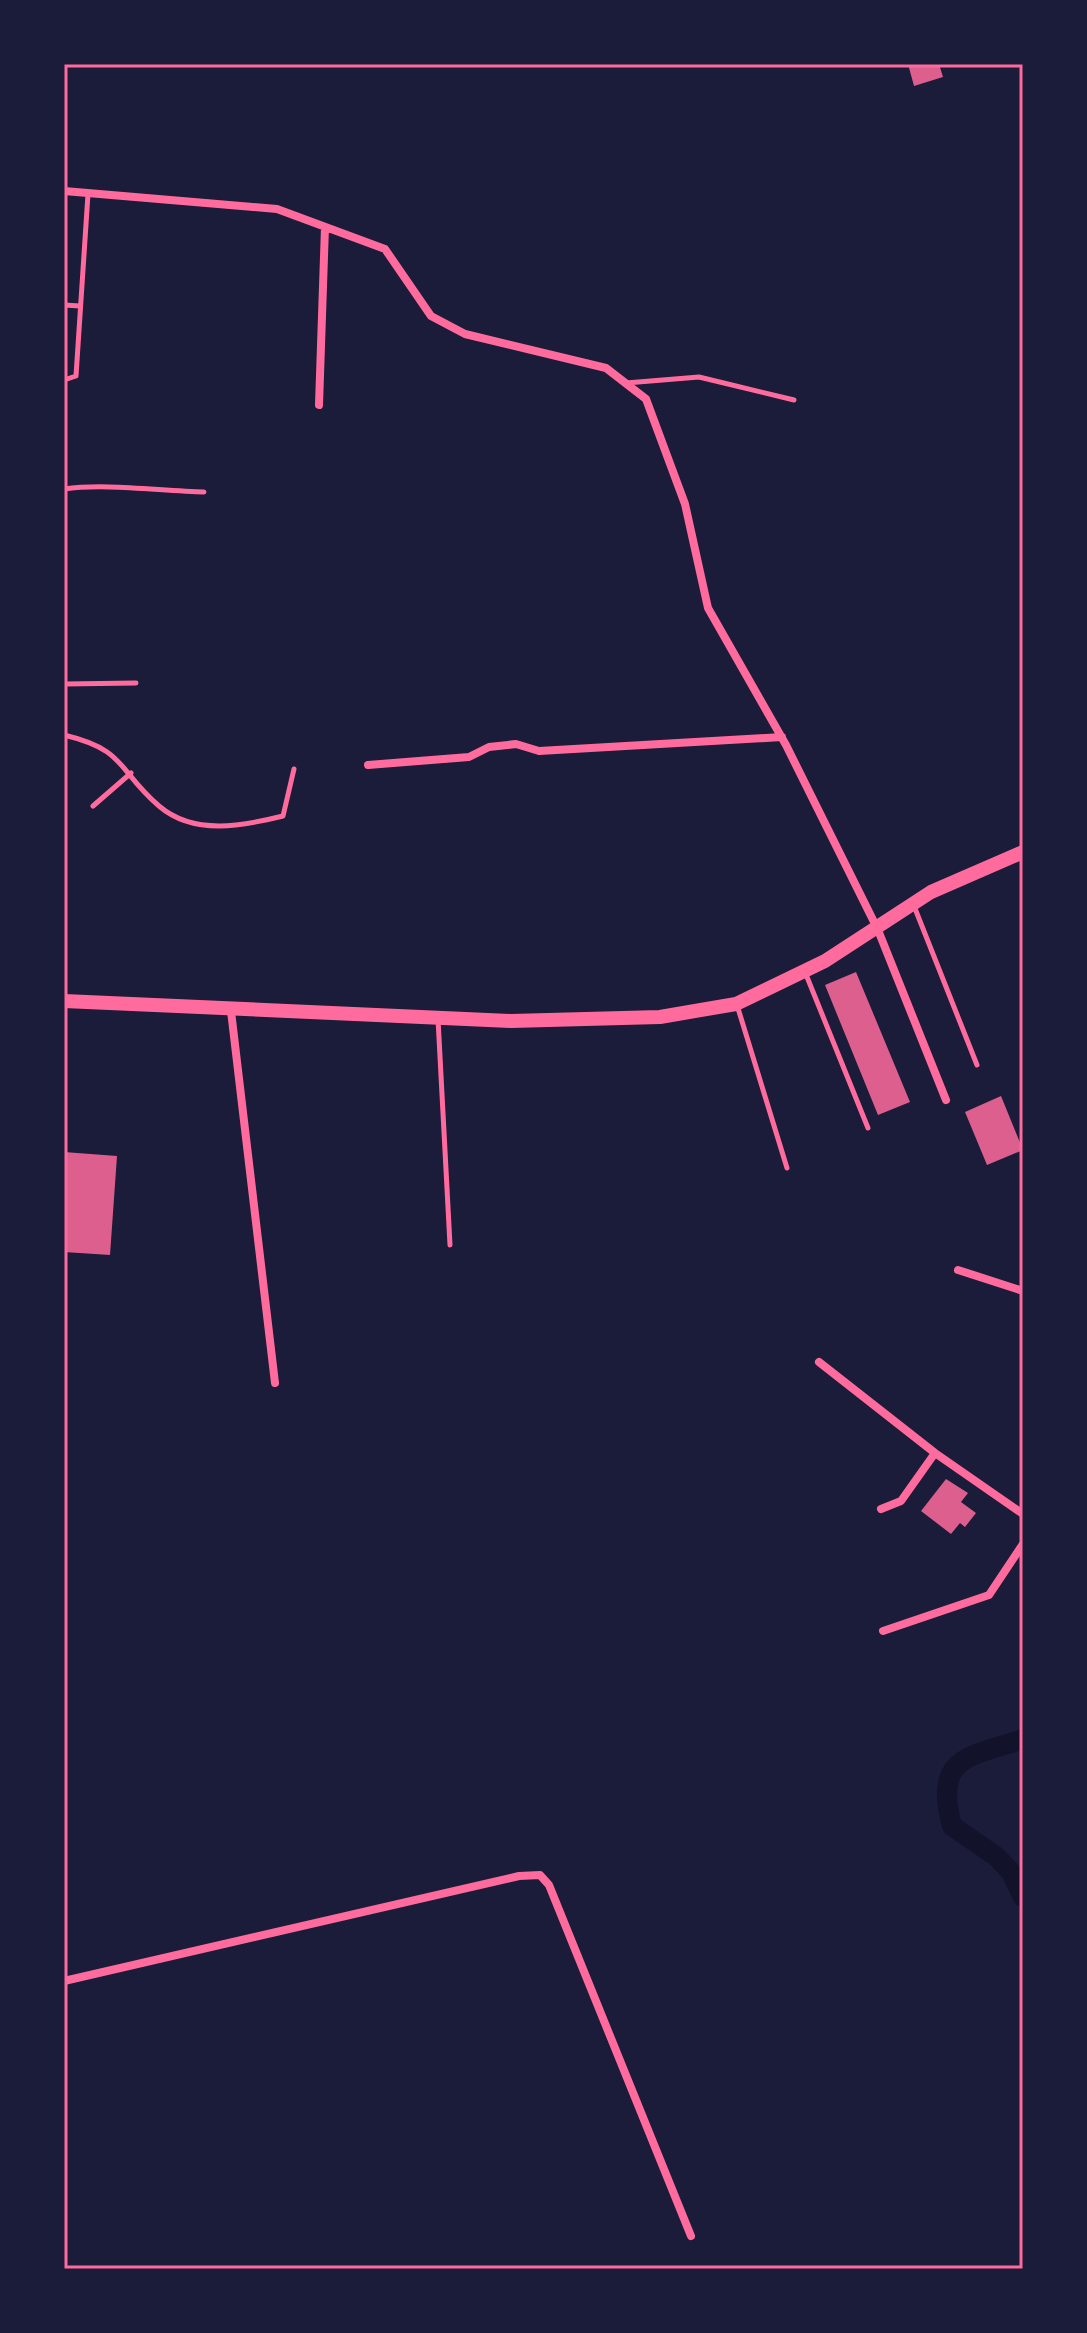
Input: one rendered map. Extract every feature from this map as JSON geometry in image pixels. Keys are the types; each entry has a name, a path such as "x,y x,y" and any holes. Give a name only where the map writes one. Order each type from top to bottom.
{"street":[{"path":"64,191 277,209 385,249 431,316 465,334 606,368 646,399 676,477 708,608 782,737 878,930 946,1100"},
{"path":"319,405 325,227"},
{"path":"368,765 469,757 489,747 516,744 539,751 782,737"},
{"path":"64,1001 231,1011 511,1021 660,1017 736,1004 805,971 878,930 931,892 1023,852"},
{"path":"231,1011 275,1383"},
{"path":"958,1270 1023,1291"},
{"path":"819,1362 935,1453 1023,1514"},
{"path":"881,1509 901,1501 935,1453"},
{"path":"883,1631 989,1595 1023,1544"},
{"path":"64,1981 519,1876 540,1875 549,1885 691,2236"}],"lane":[{"path":"64,380 76,376 88,192"},
{"path":"64,305 80,306"},
{"path":"625,383 699,377 794,400"},
{"path":"64,489 91,485 130,491 204,492"},
{"path":"64,684 136,683"},
{"path":"64,735 102,746 131,773 160,808 198,825 238,827 283,816 294,769"},
{"path":"93,806 131,773"},
{"path":"913,905 977,1065"},
{"path":"805,971 868,1128"},
{"path":"736,1004 787,1168"},
{"path":"438,1018 450,1245"}],"building":[{"path":"908,64 939,64 943,77 914,86"},
{"path":"856,972 910,1102 878,1115 825,985"},
{"path":"1001,1096 1023,1150 987,1165 965,1112"},
{"path":"64,1152 117,1156 110,1255 64,1252"},
{"path":"946,1479 968,1493 961,1502 976,1513 965,1527 960,1523 951,1534 921,1511"}],"waterway":[{"path":"1023,1739 987,1750 960,1763 952,1772 947,1803 952,1826 997,1857 1011,1872 1023,1897"}]}
